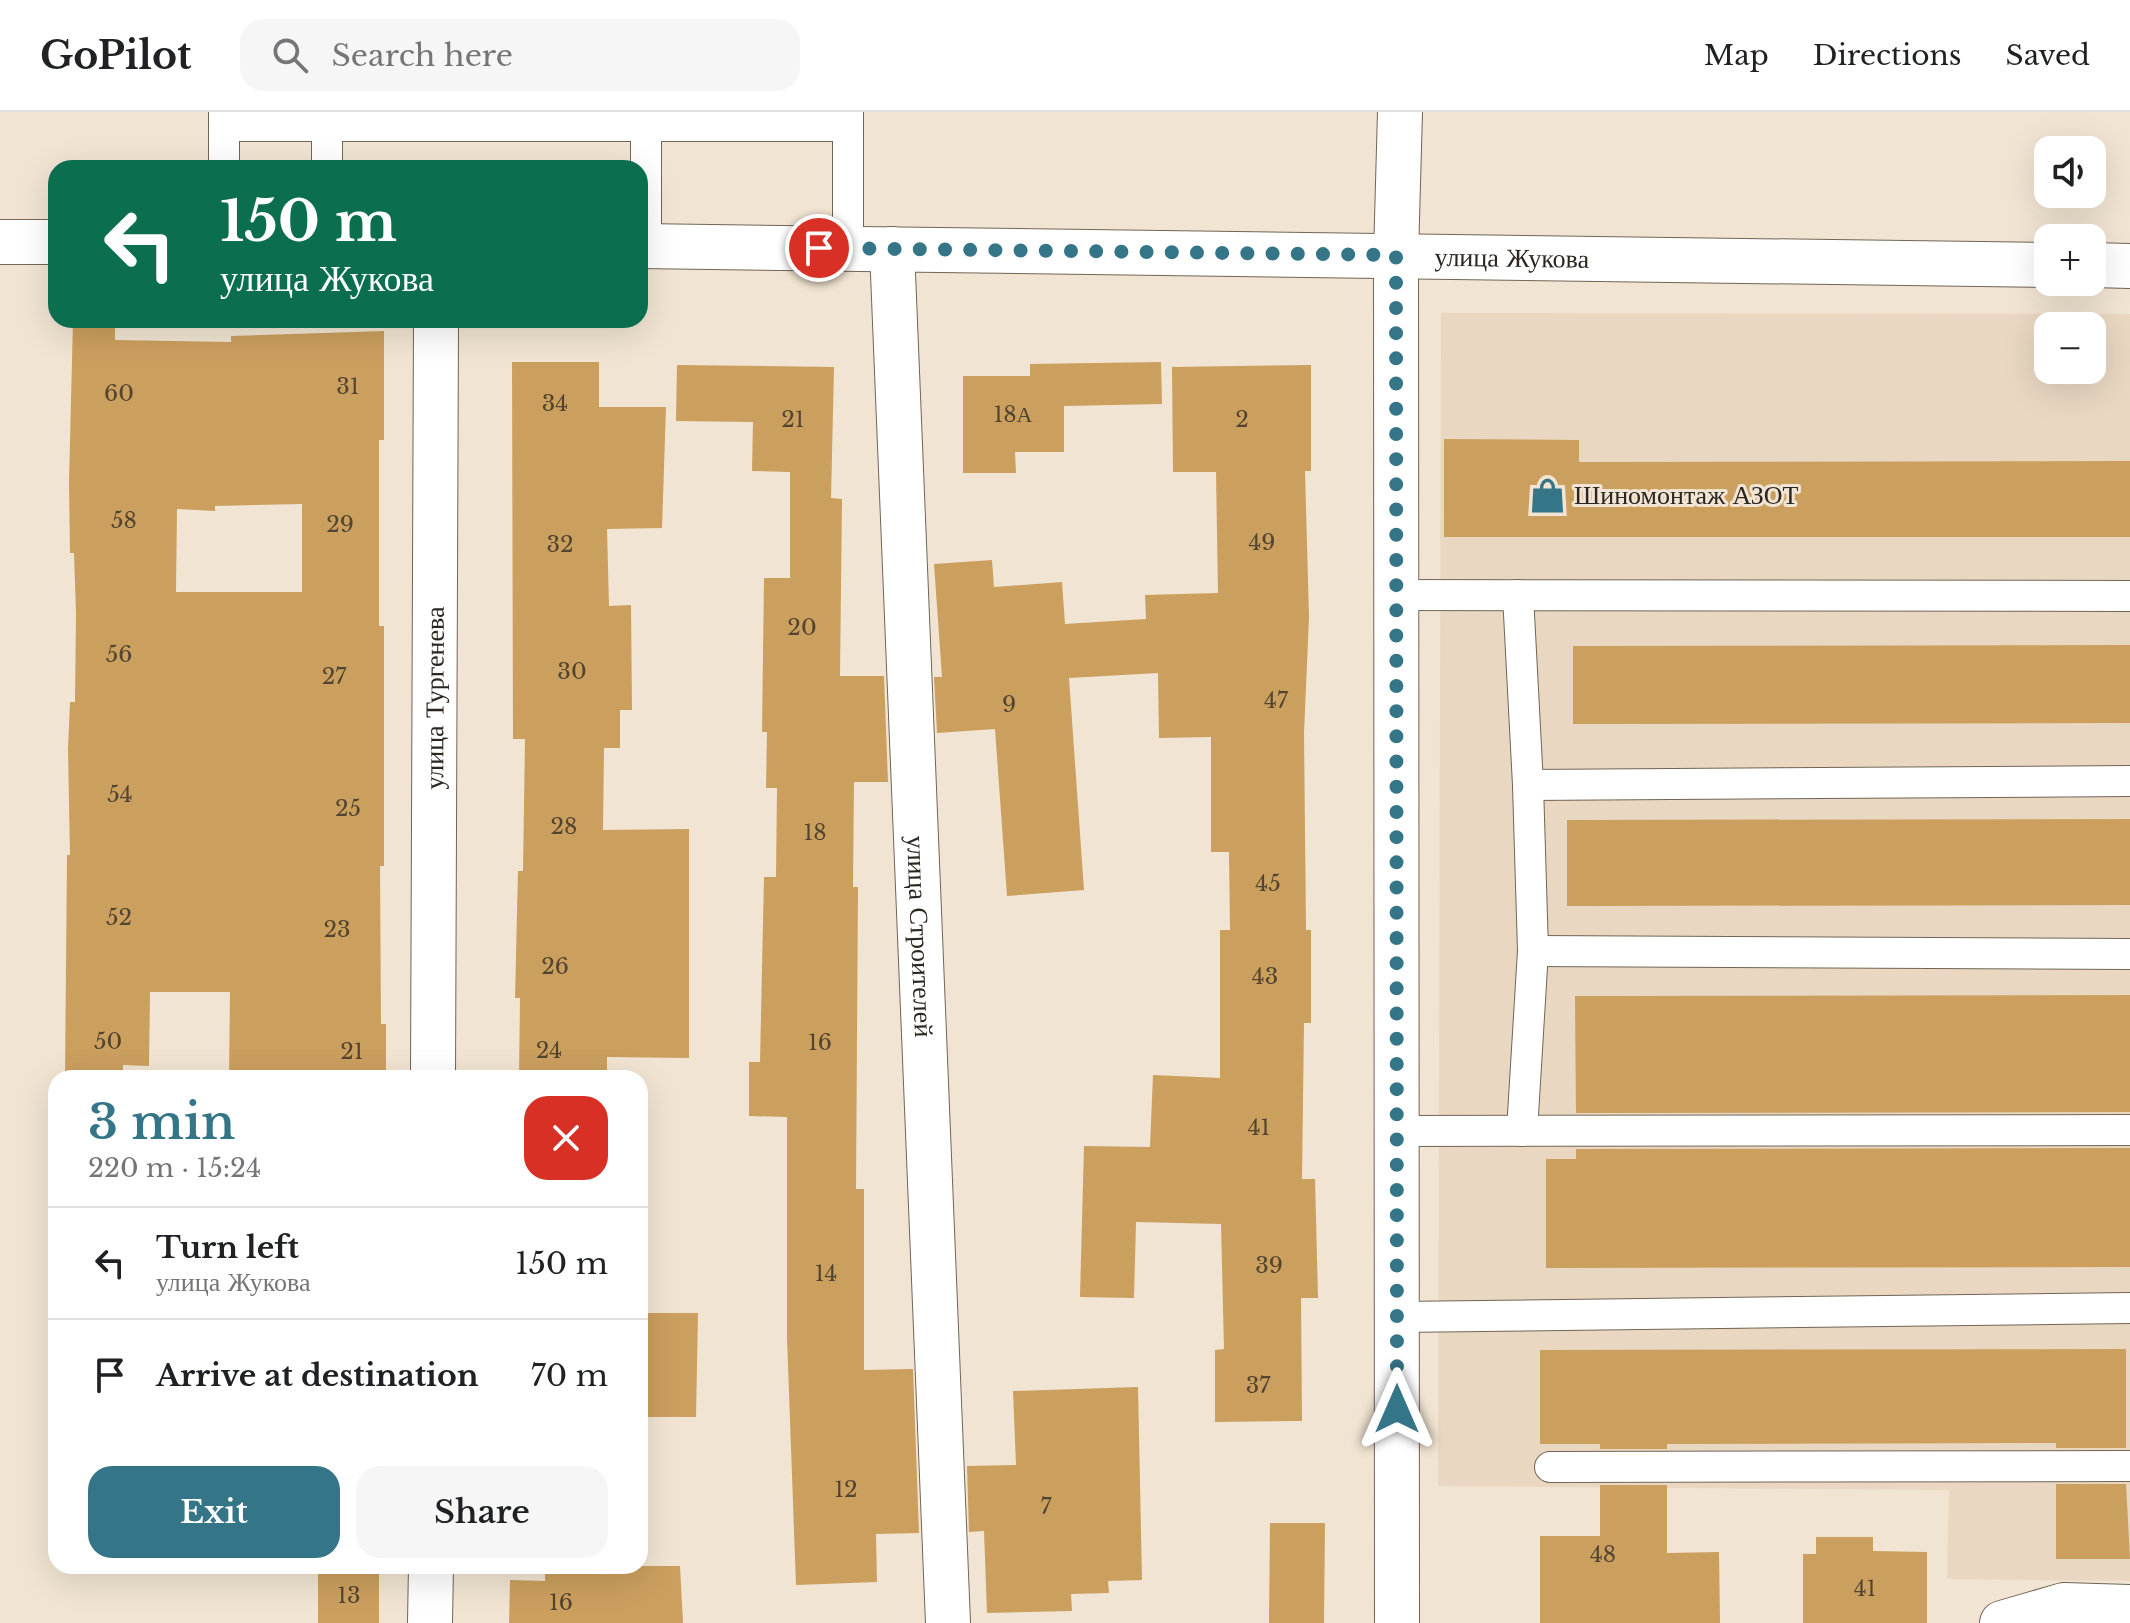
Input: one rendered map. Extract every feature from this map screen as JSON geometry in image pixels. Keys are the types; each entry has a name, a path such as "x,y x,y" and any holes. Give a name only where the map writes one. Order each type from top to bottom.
{"street":[{"path":"1397,1623 1396,255 1400,112"},
{"path":"0,242 48,242"},
{"name":"улица Жукова","path":"648,246 2034,265"},
{"name":"улица Строителей","path":"892,249 948,1623"},
{"path":"2106,265 2130,266"},
{"name":"улица Тургенева","path":"433,1070 436,328"},
{"path":"430,1623 431,1574"},
{"path":"2002,1623 2064,1605 2130,1607"}],"lane":[{"path":"224,160 224,119 327,126 646,119 848,119 848,249"},
{"path":"645,160 646,119"},
{"path":"327,126 327,160"},
{"path":"1396,595 2130,596"},
{"path":"1518,595 1533,951 1522,1131"},
{"path":"1528,785 2130,781"},
{"path":"1533,951 2130,954"},
{"path":"1396,1131 2130,1130"},
{"path":"1396,1317 2130,1308"},
{"path":"1550,1467 2130,1466"}],"shaded area":[{"path":"1441,313 2034,314 2034,384 2106,384 2106,314 2130,314 2130,1581 1947,1579 1949,1490 1438,1486"}],"building":[{"path":"73,328 115,328 115,340 231,342 231,336 384,331 384,440 379,440 379,626 384,626 384,866 380,866 381,1024 386,1024 386,1070 229,1070 230,992 150,992 149,1066 123,1065 123,1070 65,1070 67,855 70,855 68,749 70,702 75,702 76,613 74,553 70,553","holes":["302,504 302,592 176,592 177,509 215,511 215,506"]},
{"path":"512,362 599,362 599,407 666,407 662,528 607,529 609,606 631,605 632,710 620,710 620,748 604,748 603,830 689,829 689,1058 607,1057 607,1070 519,1070 520,998 515,998 518,871 523,871 525,739 513,739"},
{"path":"1161,362 1162,404 1064,406 1064,452 1015,452 1016,473 963,473 963,376 1030,376 1030,364"},
{"path":"677,365 834,367 831,498 842,499 840,676 884,676 888,782 854,782 853,887 858,887 856,1189 864,1189 864,1370 913,1369 919,1533 876,1534 877,1582 796,1585 787,1338 787,1117 749,1116 749,1062 760,1062 764,877 776,877 777,788 766,788 767,732 762,732 764,578 790,578 790,472 752,471 753,422 676,421"},
{"path":"1311,365 1311,471 1305,471 1309,617 1304,733 1306,930 1311,930 1311,1023 1304,1023 1302,1179 1315,1179 1318,1298 1301,1298 1302,1421 1215,1422 1215,1350 1224,1349 1221,1224 1136,1222 1134,1298 1080,1297 1084,1146 1150,1147 1153,1075 1220,1078 1220,930 1230,930 1229,852 1211,852 1211,737 1159,738 1158,673 1069,678 1084,890 1007,896 995,729 937,733 934,677 942,677 934,564 992,560 994,587 1062,582 1065,624 1146,619 1145,595 1218,593 1216,472 1173,472 1172,367"},
{"path":"1444,439 1579,440 1579,462 2130,461 2130,537 1444,537"},
{"path":"2130,645 2130,723 1573,724 1573,646"},
{"path":"2130,819 2130,905 1567,906 1567,820"},
{"path":"2130,995 2130,1112 1576,1113 1575,996"},
{"path":"2130,1148 2130,1267 1546,1268 1546,1159 1576,1159 1576,1149"},
{"path":"648,1313 698,1313 696,1417 648,1417"},
{"path":"2126,1349 2126,1448 2056,1448 2056,1443 1667,1444 1667,1449 1600,1449 1600,1444 1540,1444 1540,1350"},
{"path":"1138,1387 1142,1580 1108,1581 1109,1593 1071,1594 1072,1611 987,1613 984,1531 969,1532 967,1466 1016,1465 1013,1391"},
{"path":"2056,1484 2126,1484 2130,1559 2056,1559"},
{"path":"1600,1485 1667,1485 1667,1553 1719,1552 1720,1623 1540,1623 1540,1536 1600,1536"},
{"path":"1270,1523 1325,1523 1324,1623 1269,1623"},
{"path":"1816,1537 1873,1537 1873,1551 1927,1552 1927,1623 1803,1623 1803,1554 1816,1554"},
{"path":"648,1566 680,1566 683,1623 509,1623 510,1580 545,1581 545,1574 648,1574"},
{"path":"318,1574 379,1574 379,1623 318,1623"}],"place":[{"name":"Шиномонтаж АЗОТ","path":"1548,495"}],"route":[{"path":"819,248 1396,255 1397,1409"}]}
